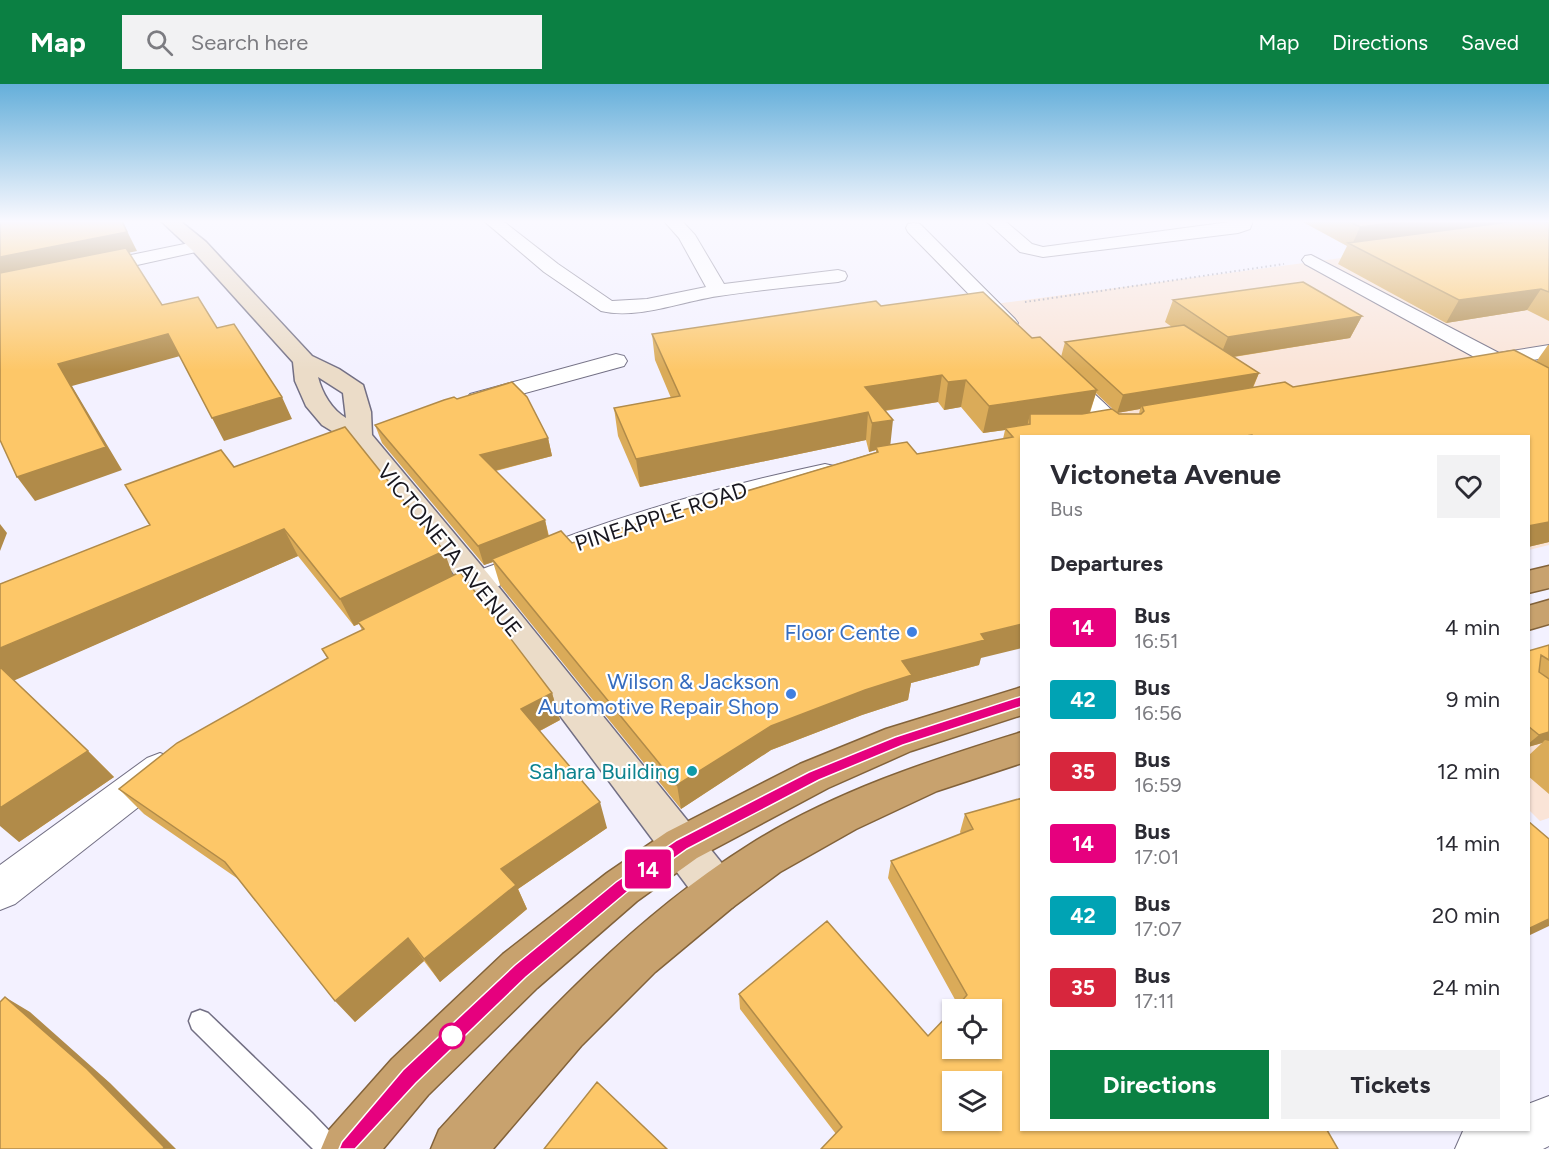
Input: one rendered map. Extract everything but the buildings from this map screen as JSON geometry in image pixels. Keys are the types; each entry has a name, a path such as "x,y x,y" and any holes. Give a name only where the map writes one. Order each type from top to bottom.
{"highway":[{"path":"1530,582 1549,577"},
{"path":"1530,617 1549,612"},
{"path":"348,1149 410,1077 520,971 622,887 682,844 814,776 899,740 1020,702"},
{"path":"458,1149 564,1029 661,936 765,858 842,816 924,779 1020,748"}],"main road":[{"name":"VICTONETA AVENUE","path":"222,271 304,361 331,374 354,390 359,412 370,433 478,583 718,892"},
{"name":"VICTONETA AVENUE","path":"304,361 307,381 315,401 331,420 370,433"}],"street":[{"path":"555,271 608,307 647,305 718,290 838,276"},
{"path":"707,271 718,290"},
{"path":"956,271 1024,338"},
{"path":"1331,271 1549,389"},
{"path":"1462,367 1549,351"},
{"path":"458,405 616,361"},
{"path":"1048,362 1124,427"},
{"path":"1080,429 1124,427"},
{"name":"PINEAPPLE ROAD","path":"418,610 542,555 666,511 754,486 854,466"},
{"path":"0,890 183,752"},
{"path":"1530,1129 1549,1121"},
{"path":"1481,1149 1525,1131"}],"lane":[{"path":"200,1021 328,1149"}],"path":[{"path":"991,307 1238,271"}],"shaded area":[{"path":"1246,271 1549,271 1549,545 1530,550 1530,435 1126,435 987,305"},
{"path":"1530,673 1549,687 1549,818 1540,821 1530,811"}],"bus line":[{"name":"14","path":"348,1149 410,1077 520,971 622,887 682,844 814,776 899,740 1020,702"}],"place":[{"name":"Floor Cente","path":"912,632"},
{"name":"Wilson & Jackson Automotive Repair Shop","path":"791,694"},
{"name":"Sahara Building","path":"692,771"}]}
